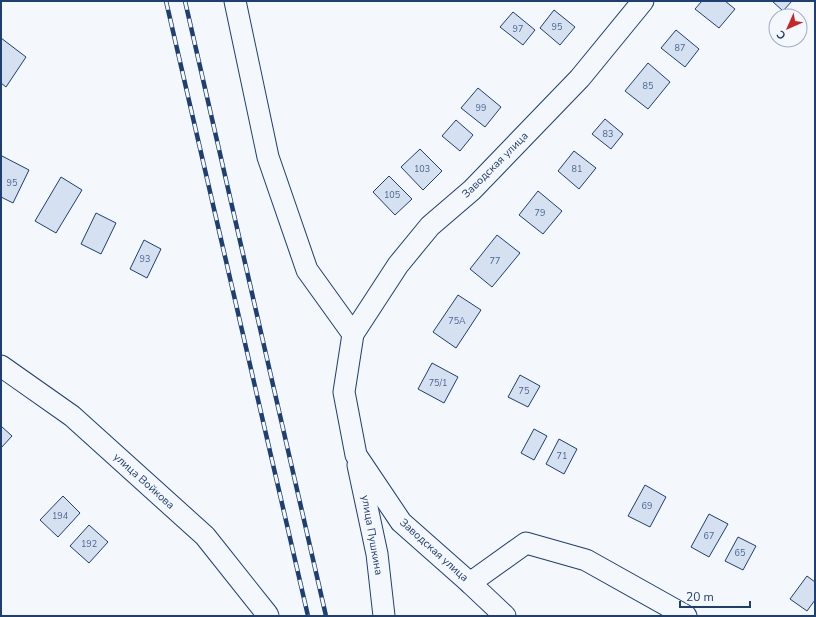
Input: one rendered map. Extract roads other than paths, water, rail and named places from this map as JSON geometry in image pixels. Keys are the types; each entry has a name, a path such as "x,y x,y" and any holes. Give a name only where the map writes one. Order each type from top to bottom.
{"street":[{"path":"236,1 268,157 307,270 353,334"},
{"name":"Заводская улица","path":"643,1 580,78 472,190 430,226 398,265 353,334 344,392 356,455 401,522 470,583 526,543 586,560 686,616"},
{"name":"улица Войкова","path":"1,366 72,416 205,536 268,616"},
{"name":"улица Пушкина","path":"356,455 377,554 384,616"},
{"path":"470,583 505,616"}],"railway":[{"path":"166,1 308,616"},
{"path":"185,1 326,616"}]}
